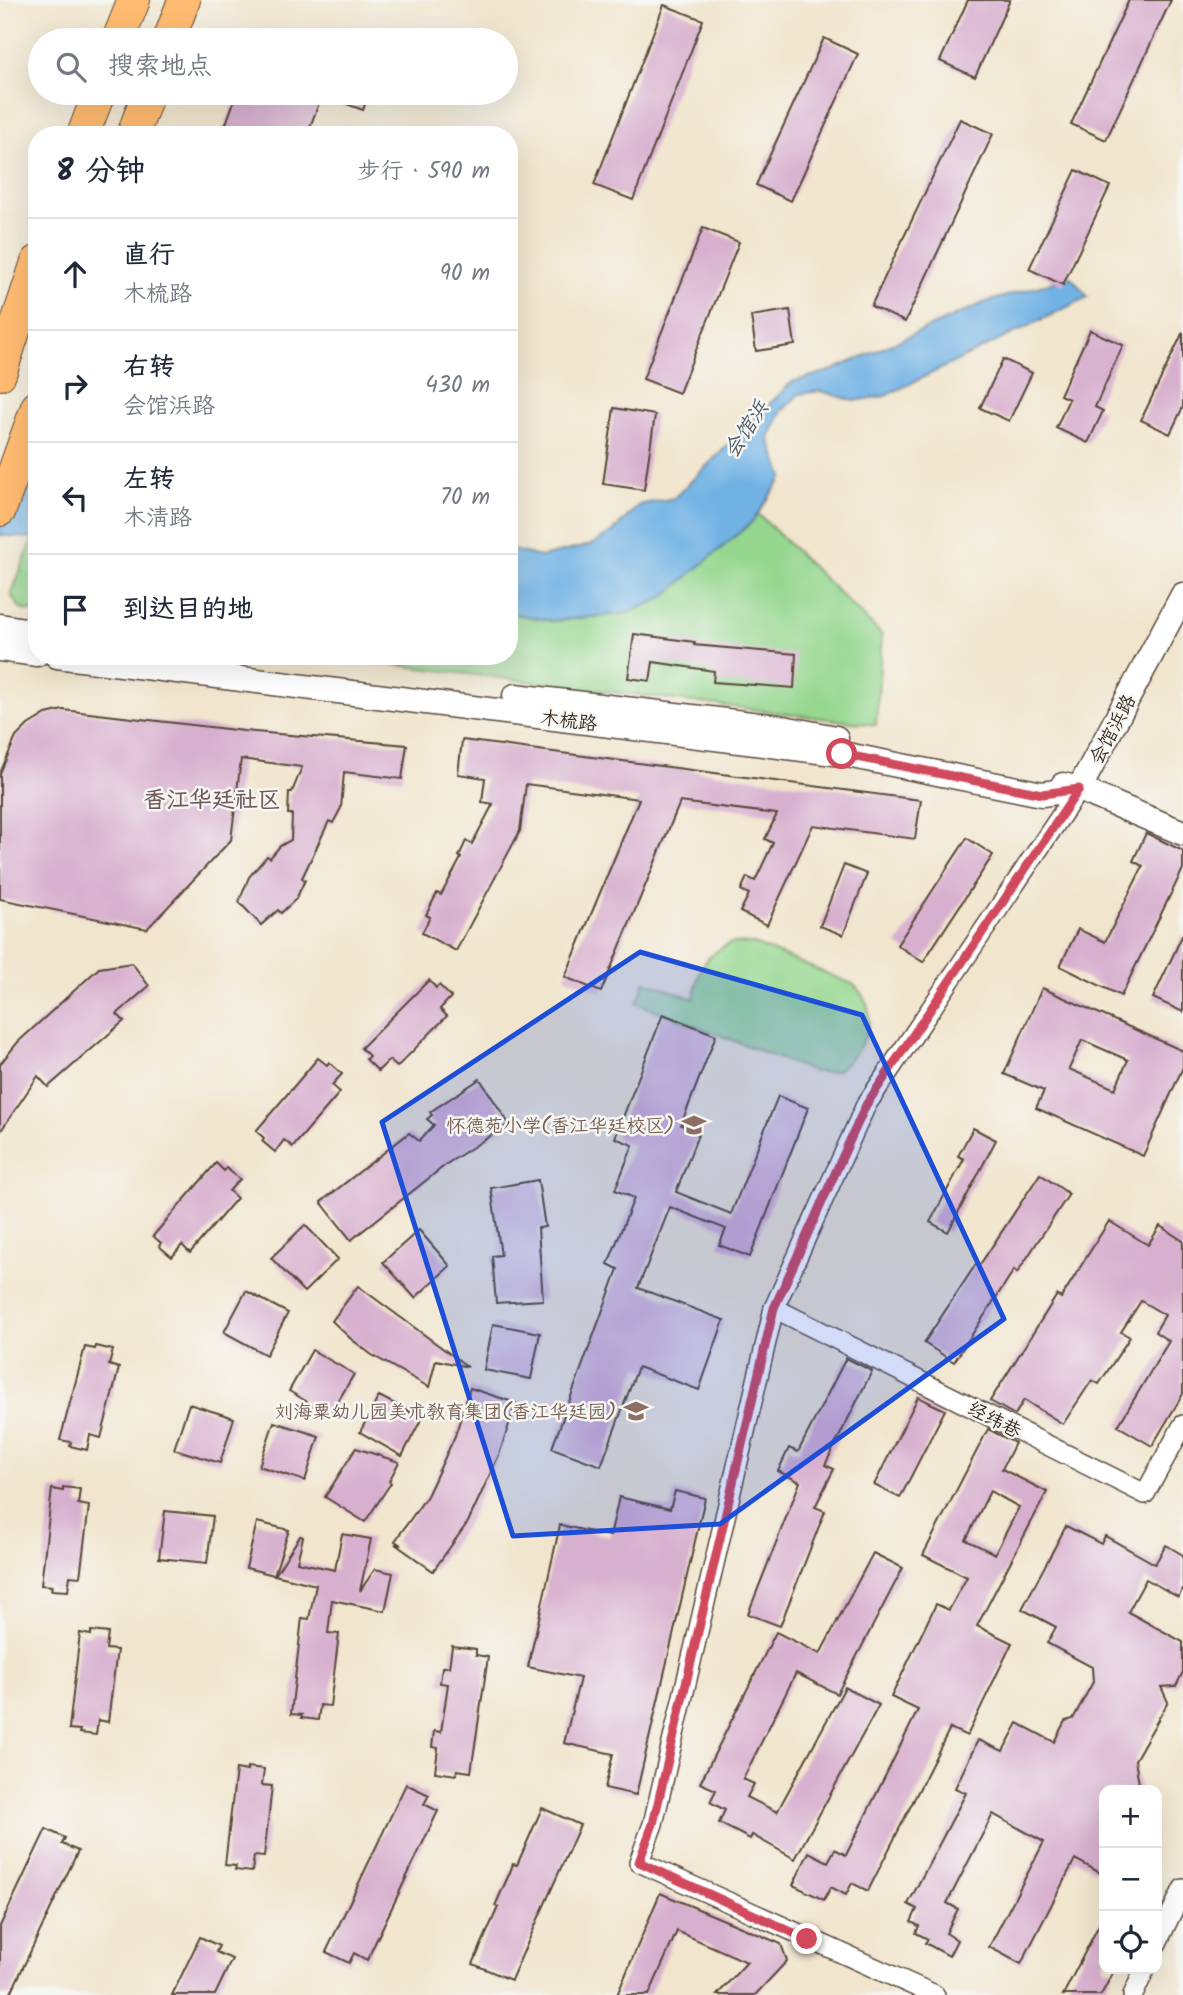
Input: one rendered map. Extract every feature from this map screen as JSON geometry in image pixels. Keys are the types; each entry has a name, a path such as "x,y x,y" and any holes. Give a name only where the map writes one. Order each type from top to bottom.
{"main road":[{"path":"123,28 134,0"},
{"path":"174,28 184,0"},
{"path":"86,126 94,105"},
{"path":"136,126 144,105"},
{"path":"0,374 28,289"},
{"path":"0,510 28,433"}],"street":[{"name":"会馆浜路","path":"935,1995 639,1862 653,1824 774,1308 866,1105 1079,789 1183,595"},
{"path":"0,626 28,631"},
{"path":"0,649 28,653"},
{"name":"木梳路","path":"129,665 842,754 1042,794 1079,789"},
{"name":"木梳路","path":"261,665 778,727 1079,789 1183,832"},
{"name":"经纬巷","path":"774,1308 1145,1494 1183,1425"},
{"path":"1162,1933 1183,1889"},
{"path":"1133,1995 1143,1974"}],"highlighted area":[{"path":"640,952 862,1015 1004,1319 720,1524 513,1536 382,1122"}],"green space":[{"path":"758,514 882,635 876,725 397,665 518,665 518,615 552,621 628,613 661,598"},
{"path":"28,552 28,610 21,609 11,595"},
{"path":"731,943 754,944 853,984 860,992 868,1009 866,1035 856,1052 839,1070 814,1072 637,1003 645,981 694,999 703,965 714,953"}],"water":[{"name":"会馆浜","path":"1071,277 1088,297 885,396 854,401 821,391 799,394 781,412 769,438 783,477 752,522 661,599 628,613 552,621 518,615 518,551 541,557 590,545 613,532 639,505 674,498 792,382 833,370 986,302"},
{"path":"0,479 28,481 28,538 0,535"}],"building":[{"path":"968,0 1010,0 975,77 940,61"},
{"path":"1129,0 1171,0 1106,140 1071,124"},
{"path":"664,5 703,20 633,200 594,185"},
{"path":"824,38 858,54 791,201 756,185"},
{"path":"233,105 318,105 310,126 225,126"},
{"path":"349,105 365,105 363,110"},
{"path":"960,119 993,134 905,322 871,306"},
{"path":"1076,170 1110,186 1063,285 1029,269"},
{"path":"703,228 739,242 679,393 643,379"},
{"path":"790,310 795,345 756,351 751,316"},
{"path":"1090,330 1123,345 1095,407 1103,411 1088,443 1056,428 1069,399 1060,395"},
{"path":"1183,332 1183,407 1170,434 1141,420"},
{"path":"1003,359 1032,373 1009,421 980,408"},
{"path":"614,408 655,415 644,490 603,484"},
{"path":"634,634 695,642 694,645 796,654 794,688 713,682 714,671 653,662 650,681 628,678"},
{"path":"63,710 244,731 407,745 402,779 344,772 341,808 333,823 329,821 302,878 305,880 296,899 281,913 278,910 261,925 239,902 249,877 267,856 270,858 280,846 291,840 289,792 292,792 302,767 241,759 231,840 147,929 0,899 0,773 16,737 28,725 46,714"},
{"path":"462,740 921,800 915,839 813,825 767,925 740,912 749,894 741,890 747,877 755,881 773,843 765,839 777,814 680,802 601,992 565,977 639,799 526,784 520,831 456,951 422,933 430,917 426,915 437,893 441,895 461,858 459,856 466,841 472,844 493,804 482,802 485,778 458,774"},
{"path":"1146,833 1183,851 1183,869 1121,996 1060,966 1078,929 1105,942 1143,866 1133,861"},
{"path":"967,838 993,855 923,962 897,945"},
{"path":"844,865 867,874 843,935 820,926"},
{"path":"1183,934 1183,1012 1153,998"},
{"path":"132,963 149,986 117,1014 124,1021 48,1087 38,1076 0,1132 0,1064 18,1042 99,968"},
{"path":"429,980 436,988 439,985 451,997 440,1009 447,1016 397,1067 389,1060 378,1071 366,1059 369,1056 361,1048"},
{"path":"1042,988 1183,1051 1183,1067 1143,1156 1036,1108 1044,1091 1004,1074","holes":["1082,1040 1128,1060 1115,1089 1069,1069"]},
{"path":"663,1014 716,1035 681,1125 699,1132 676,1192 731,1214 778,1096 808,1108 750,1257 719,1245 726,1229 670,1207 638,1288 724,1320 699,1390 638,1367 601,1466 552,1448 618,1269 608,1264 634,1198 615,1190 633,1145 615,1138"},
{"path":"318,1058 327,1065 329,1062 342,1074 332,1085 340,1092 293,1147 284,1140 275,1152 262,1141 264,1138 256,1131"},
{"path":"480,1079 509,1124 448,1163 351,1240 321,1202 409,1133 419,1141 434,1125 427,1119 432,1115 430,1112"},
{"path":"973,1128 996,1140 948,1232 930,1222 964,1159 958,1156"},
{"path":"216,1163 224,1171 226,1168 240,1179 229,1191 237,1198 190,1253 182,1245 172,1257 159,1246 161,1243 153,1236"},
{"path":"1040,1174 1069,1194 1017,1273 1014,1270 954,1362 924,1343"},
{"path":"538,1180 545,1227 538,1228 543,1300 496,1303 492,1256 501,1255 491,1188"},
{"path":"1109,1221 1148,1245 1160,1226 1183,1241 1183,1394 1152,1446 1118,1426 1169,1341 1155,1332 1165,1315 1141,1301 1121,1332 1130,1337 1099,1384 1092,1380 1063,1424 1024,1400 1015,1415 990,1401 1057,1295 1061,1298"},
{"path":"305,1225 338,1259 304,1292 271,1258"},
{"path":"419,1230 450,1266 415,1298 383,1262"},
{"path":"358,1286 468,1367 436,1360 429,1387 372,1355 332,1321"},
{"path":"246,1291 288,1313 266,1355 224,1332"},
{"path":"493,1324 540,1333 531,1379 484,1370"},
{"path":"96,1346 113,1350 109,1365 119,1368 101,1438 90,1435 87,1450 70,1446 71,1442 60,1440 85,1347 95,1349"},
{"path":"312,1350 354,1374 330,1415 289,1391"},
{"path":"846,1358 872,1371 825,1465 834,1469 815,1507 825,1511 780,1626 748,1614 800,1482 778,1471 789,1448 798,1452"},
{"path":"470,1388 516,1403 499,1455 468,1522 433,1571 395,1544 401,1545 395,1541 427,1496 455,1436"},
{"path":"379,1396 422,1418 402,1456 360,1432"},
{"path":"918,1397 945,1410 900,1498 874,1485"},
{"path":"189,1404 234,1418 220,1463 174,1449"},
{"path":"274,1422 319,1436 305,1481 259,1466"},
{"path":"988,1429 1015,1443 1002,1469 1047,1492 977,1626 1012,1643 967,1736 950,1728 868,1891 852,1883 846,1895 831,1887 824,1900 793,1885 809,1852 828,1862 835,1849 846,1855 918,1710 891,1697 936,1604 949,1610 967,1577 923,1555","holes":["990,1491 1019,1507 995,1554 966,1540"]},
{"path":"356,1448 399,1462 389,1481 391,1483 365,1522 325,1497"},
{"path":"63,1487 80,1489 78,1504 89,1506 80,1577 70,1576 68,1591 51,1590 52,1586 41,1585 52,1489 63,1491"},
{"path":"675,1491 705,1498 636,1795 605,1788 613,1754 564,1743 580,1678 528,1667 560,1525 610,1536 619,1497 670,1509"},
{"path":"165,1511 213,1516 207,1563 159,1558"},
{"path":"257,1522 289,1530 274,1575 246,1568"},
{"path":"1066,1526 1101,1544 1105,1536 1155,1564 1166,1545 1183,1555 1183,1589 1178,1597 1146,1579 1128,1612 1183,1642 1183,1672 1176,1686 1161,1687 1168,1702 1135,1760 1139,1785 1099,1785 1099,1872 1075,1859 1021,1964 989,1947 1044,1842 993,1814 947,1903 958,1909 946,1933 957,1940 949,1956 925,1943 928,1939 916,1933 919,1926 911,1922 917,1909 908,1904 966,1793 955,1788 978,1740 1003,1751 1018,1723 1054,1742 1065,1721 1073,1719 1093,1682 1092,1667 1047,1643 1056,1627 1022,1609"},
{"path":"342,1534 371,1539 360,1591 375,1569 393,1573 385,1611 332,1600 328,1633 339,1634 330,1706 320,1705 318,1720 301,1718 302,1715 291,1714 302,1618 309,1619 316,1585 275,1575 300,1536 303,1537 297,1562 335,1570"},
{"path":"873,1553 903,1568 837,1694 796,1673 743,1779 754,1784 747,1797 777,1812 845,1687 879,1705 795,1859 752,1835 750,1839 719,1823 725,1810 710,1802 716,1790 700,1783 776,1632 820,1654"},
{"path":"91,1631 108,1633 106,1649 117,1650 108,1722 98,1720 96,1735 69,1729 80,1633 91,1635"},
{"path":"452,1646 476,1649 476,1655 488,1657 471,1772 457,1770 456,1775 435,1772 438,1748 432,1747 434,1731 441,1732 448,1684 440,1683 442,1667 449,1667"},
{"path":"247,1767 264,1769 262,1785 272,1786 264,1857 254,1856 252,1872 235,1870 236,1866 225,1865 236,1769 247,1771"},
{"path":"406,1784 429,1795 424,1804 438,1811 367,1960 354,1953 349,1963 326,1952"},
{"path":"542,1808 580,1825 511,1980 473,1964 513,1864 517,1865"},
{"path":"46,1829 65,1838 62,1844 78,1851 10,1995 0,1995 0,1926"},
{"path":"660,1893 781,1944 787,1961 755,1995 717,1995 747,1962 677,1931 649,1995 617,1995"},
{"path":"1099,1925 1099,1974 1112,1974 1101,1995 1063,1995"},
{"path":"200,1937 219,1946 216,1952 232,1959 215,1995 172,1995"}],"place":[{"name":"怀德苑小学(香江华廷校区)","path":"694,1125"},
{"name":"刘海粟幼儿园美术教育集团(香江华廷园)","path":"636,1411"}],"district":[{"name":"香江华廷社区","path":"212,799"}],"route":[{"path":"807,1939 639,1862 653,1824 774,1308 866,1105 1079,789 1042,794 842,754"}]}
